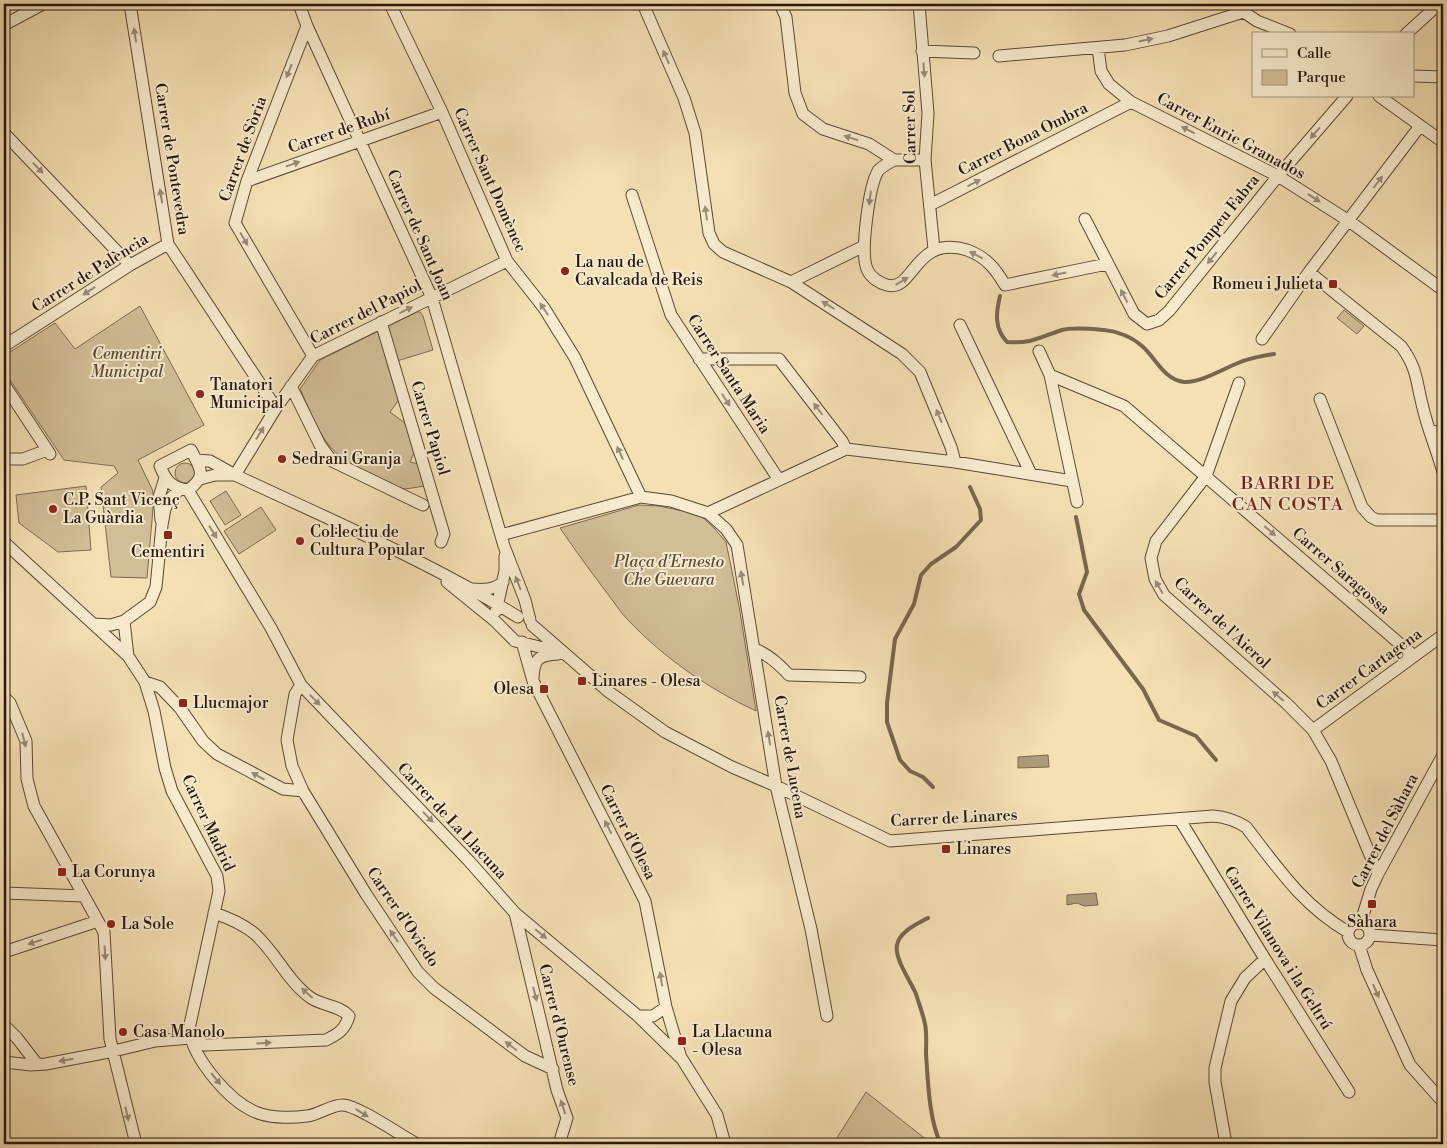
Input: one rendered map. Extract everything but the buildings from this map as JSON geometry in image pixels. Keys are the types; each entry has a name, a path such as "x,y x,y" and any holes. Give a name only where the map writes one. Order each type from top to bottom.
{"street":[{"path":"4,24 43,4"},
{"name":"Carrer de Pontevedra","path":"130,4 168,244 276,408"},
{"name":"Carrer de Sant Joan","path":"299,4 307,26 432,298 503,540 531,622"},
{"name":"Carrer Sant Domènec","path":"390,4 442,112 508,261 544,308 575,358 641,497"},
{"path":"643,4 684,98 695,133 708,233 714,244 723,252 791,282 902,354 920,372 951,447 955,462"},
{"path":"780,4 786,17 795,94 803,114 823,129 870,144 894,160 925,160"},
{"name":"Carrer Sol","path":"919,4 928,113 925,160 934,249"},
{"path":"1232,4 1257,21 1285,32"},
{"path":"1408,32 1439,4"},
{"path":"1000,56 1125,45 1168,36 1243,12"},
{"name":"Carrer de Sòria","path":"307,26 247,181 235,223 313,356"},
{"name":"Carrer Enric Granados","path":"1098,48 1100,71 1109,84 1131,102 1278,176 1349,221 1443,290"},
{"path":"922,51 974,53"},
{"path":"1414,76 1443,77"},
{"name":"Carrer Pompeu Fabra","path":"1107,264 1134,314 1147,324 1159,320 1170,311 1278,176 1345,98"},
{"path":"1385,98 1443,142"},
{"name":"Carrer Bona Ombra","path":"930,205 1131,102"},
{"name":"Carrer de Rubí","path":"247,181 442,112"},
{"path":"1262,339 1309,272 1420,126"},
{"path":"4,133 130,264"},
{"path":"894,160 879,170 870,190 864,246 867,268 877,281 889,286 900,284 908,277 918,262 934,249 953,246 977,254 995,268 1005,285 1107,264 1085,219"},
{"name":"Carrer Santa Maria","path":"632,195 671,315 779,480"},
{"name":"Carrer de Palència","path":"4,346 130,264 168,244"},
{"path":"791,282 864,246"},
{"name":"Carrer del Papiol","path":"234,475 276,408 313,356 508,261"},
{"path":"1309,272 1401,346 1414,366 1422,407 1430,431 1441,452 1443,472"},
{"name":"Carrer Papiol","path":"381,322 444,534 441,542"},
{"path":"960,325 1031,474"},
{"path":"1039,351 1050,375 1077,502"},
{"path":"699,359 779,359 842,441 846,449"},
{"name":"Carrer Saragossa","path":"1050,375 1124,406 1414,656"},
{"name":"Carrer de l'Aierol","path":"1239,383 1206,476 1156,541 1152,558 1155,580 1164,595 1313,730 1331,761 1378,874"},
{"path":"4,384 48,452 23,459 4,459"},
{"path":"292,386 320,445 332,461 423,505"},
{"path":"1320,399 1362,507 1371,518 1377,520 1443,520"},
{"path":"1430,431 1443,433"},
{"path":"503,540 641,497 671,500 708,513 846,449 955,462 1072,481"},
{"path":"184,489 170,483 165,478 160,466 191,450 201,470 200,480"},
{"path":"196,460 210,461 234,475 428,567 472,589 518,617 526,618 531,622 533,633 531,637 523,642 515,640 495,621 428,567"},
{"path":"94,624 111,625 124,621 150,602 154,596 162,525 169,500 200,480 215,475 234,475"},
{"path":"162,525 159,497 165,478"},
{"name":"Carrer de La Llacuna","path":"184,489 271,628 301,686 469,861 515,912 638,1016 682,1060 717,1115 725,1144"},
{"name":"Carrer de Lucena","path":"708,513 726,529 737,545 776,786 811,929 827,1016"},
{"name":"Carrer de Sant Joan","path":"495,621 503,582 503,540"},
{"name":"Carrer Madrid","path":"4,542 128,656 145,682 154,711 172,791 217,876 219,891 189,1029 191,1038"},
{"path":"472,589 489,589 503,582"},
{"path":"509,634 509,624 518,617"},
{"name":"Carrer Madrid","path":"124,621 128,656"},
{"name":"Carrer de Linares","path":"531,622 609,692 665,732 732,767 776,786 890,842 1127,822 1180,820 1213,816 1225,817 1246,827 1296,891 1329,921 1348,932"},
{"name":"Carrer Cartagena","path":"1313,730 1443,635"},
{"name":"Carrer de Linares","path":"523,642 565,653"},
{"name":"Carrer d'Olesa","path":"523,642 533,681 645,902 666,1008 682,1060"},
{"path":"755,649 765,653 789,675 860,677"},
{"path":"533,681 534,666 541,657 546,654 565,653"},
{"path":"145,682 160,688 180,708 217,754 282,789 303,791"},
{"name":"Carrer d'Oviedo","path":"301,686 295,694 287,740 292,766 303,791 366,894 418,972 434,988 524,1056 553,1070"},
{"path":"4,697 10,704 26,741 27,779 34,806 104,932 110,1039 136,1144"},
{"name":"Carrer del Sàhara","path":"1360,922 1378,874 1443,756"},
{"name":"Carrer Vilanova i la Geltrú","path":"1180,820 1265,959 1350,1092"},
{"path":"4,894 84,896"},
{"name":"Carrer d'Ourense","path":"515,912 558,1090 567,1118 560,1144"},
{"path":"4,1062 37,1064 114,1051 155,1041 191,1038 205,1045 326,1040 340,1034 347,1024 349,1016 344,1011 312,999 255,934 232,919 214,913"},
{"path":"4,952 98,921"},
{"path":"1360,922 1368,927 1371,935 1366,943 1359,945 1351,942 1348,932 1353,924 1360,922"},
{"path":"1371,935 1443,940"},
{"path":"1359,945 1367,970 1410,1065 1443,1102"},
{"path":"1226,1144 1215,1068 1231,1001 1245,978 1265,959"},
{"path":"638,1016 654,1016 666,1008"},
{"path":"4,1025 17,1038 37,1064"},
{"path":"191,1038 203,1062 222,1086 240,1102 260,1114 285,1117 307,1116 342,1104 357,1108 417,1144"}],"green space":[{"name":"Cementiri Municipal","path":"140,306 204,425 138,460 154,497 147,578 111,577 101,487 118,473 114,466 64,460 4,371 4,356 55,323 75,349"},
{"path":"1344,310 1364,326 1357,334 1337,318"},
{"path":"420,312 423,316 433,350 387,364 400,398 390,412 405,423 415,450 410,462 419,464 425,486 405,489 398,488 366,473 337,453 329,445 319,429 300,389 320,360"},
{"path":"185,463 192,466 195,473 192,480 185,483 178,480 175,473 178,466"},
{"name":"C.P. Sant Vicenç La Guàrdia","path":"86,486 91,550 58,552 19,523 16,495"},
{"path":"226,491 241,515 225,525 210,501"},
{"name":"Plaça d'Ernesto Che Guevara","path":"639,505 659,506 693,513 702,517 726,542 739,606 756,711 704,683 672,660 642,634 625,617 560,528"},
{"path":"261,507 276,530 239,554 224,531"},
{"path":"866,1092 932,1144 833,1144"}],"shaded area":[{"path":"1048,755 1049,767 1018,768 1018,757"},
{"path":"1096,893 1098,905 1084,906 1077,903 1067,905 1067,895"}],"waterway":[{"path":"1000,296 997,320 1000,331 1007,342 1030,341 1062,330 1071,329 1094,329 1114,332 1129,337 1138,343 1165,372 1171,377 1184,382 1204,378 1256,357 1274,354"},
{"path":"933,787 923,777 910,771 900,760 887,722 887,703 895,639 914,604 921,575 931,564 956,547 981,520 980,509 970,487"},
{"path":"1076,517 1087,572 1079,594 1084,610 1143,689 1159,720 1196,736 1216,760"},
{"path":"928,918 901,936 898,940 897,950 900,963 916,994 924,1020 930,1100 934,1124 941,1144"}],"place":[{"name":"La nau de Cavalcada de Reis","path":"565,271"},
{"name":"Romeu i Julieta","path":"1333,284"},
{"name":"Tanatori Municipal","path":"200,394"},
{"name":"Sedrani Granja","path":"282,459"},
{"name":"C.P. Sant Vicenç La Guàrdia","path":"53,509"},
{"name":"Cementiri","path":"168,535"},
{"name":"Col·lectiu de Cultura Popular","path":"300,541"},
{"name":"Linares - Olesa","path":"582,681"},
{"name":"Olesa","path":"544,689"},
{"name":"Llucmajor","path":"183,703"},
{"name":"Linares","path":"946,849"},
{"name":"La Corunya","path":"62,872"},
{"name":"Sàhara","path":"1372,904"},
{"name":"La Sole","path":"111,924"},
{"name":"Casa Manolo","path":"123,1032"},
{"name":"La Llacuna - Olesa","path":"682,1041"}],"district":[{"name":"BARRI DE CAN COSTA","path":"1288,493"}]}
